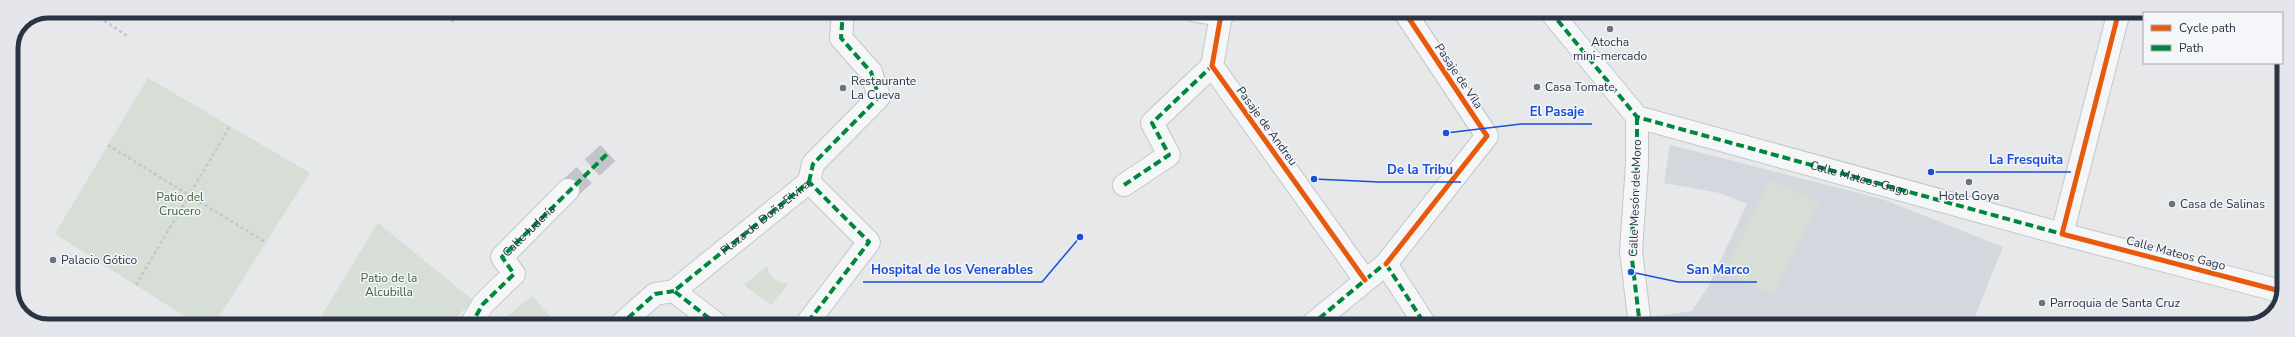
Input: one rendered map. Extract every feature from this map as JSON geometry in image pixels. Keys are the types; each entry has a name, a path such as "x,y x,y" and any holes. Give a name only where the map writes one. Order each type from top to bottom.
{"street":[{"path":"808,182 813,164 879,97 871,72 841,38 842,18"},
{"path":"1124,185 1169,155 1152,124 1212,66 1223,18"},
{"name":"Pasaje de Vila","path":"1386,264 1487,136 1409,18"},
{"path":"1559,18 1637,117"},
{"path":"2062,234 2117,18"},
{"name":"Pasaje de Andreu","path":"1212,66 1365,280"},
{"name":"Calle Mateos Gago","path":"1637,117 2062,234 2277,290"},
{"name":"Calle Mesón del Moro","path":"1637,117 1631,251 1639,319"},
{"name":"Plaza de Doña Elvira","path":"674,291 808,182 869,242 810,319"},
{"name":"Calle Judería","path":"474,319 483,304 514,274 502,257 568,190"},
{"path":"1318,319 1386,264 1421,319"},
{"path":"628,319 655,294 674,291 709,319"}],"path":[{"path":"100,18 129,37"},
{"path":"452,22 455,18"},
{"path":"136,285 230,126"},
{"path":"108,145 265,242"}],"shaded area":[{"path":"1670,145 1882,199 2003,247 1974,319 1656,319 1656,316 1692,311 1709,285 1747,204 1720,193 1664,183"}],"green space":[{"name":"Patio del Crucero","path":"148,78 310,173 217,319 189,319 55,234"},
{"path":"1771,179 1819,203 1773,296 1725,272"},
{"name":"Patio de la Alcubilla","path":"378,223 473,300 455,319 319,319"},
{"path":"767,266 774,279 788,284 771,305 744,285"},
{"path":"532,296 553,319 504,319"}],"tunnel":[{"path":"568,190 608,153"}],"marked path":[{"path":"809,182 813,164 879,97 871,72 841,38 842,18"},
{"path":"1556,18 1637,117 2062,234"},
{"path":"1124,185 1169,155 1152,123 1212,66"},
{"path":"1637,117 1637,164 1631,251 1639,319"},
{"path":"474,319 483,304 514,274 502,257 608,153"},
{"path":"710,319 674,291 809,182 869,242 810,319"},
{"path":"1318,319 1388,261"},
{"path":"1386,264 1421,319"},
{"path":"627,319 655,294 674,291"}],"cycle path":[{"path":"1220,18 1212,66 1365,280"},
{"path":"1386,264 1487,136 1409,18"},
{"path":"2117,18 2062,234 2277,290"}],"place":[{"name":"Atocha mini-mercado","path":"1610,29"},
{"name":"Casa Tomate","path":"1537,87"},
{"name":"Restaurante La Cueva","path":"843,88"},
{"name":"El Pasaje","path":"1446,133"},
{"name":"La Fresquita","path":"1931,172"},
{"name":"De la Tribu","path":"1314,179"},
{"name":"Hotel Goya","path":"1969,182"},
{"name":"Casa de Salinas","path":"2172,204"},
{"name":"Hospital de los Venerables","path":"1080,237"},
{"name":"Palacio Gótico","path":"53,260"},
{"name":"San Marco","path":"1631,272"},
{"name":"Parroquia de Santa Cruz","path":"2042,303"}]}
